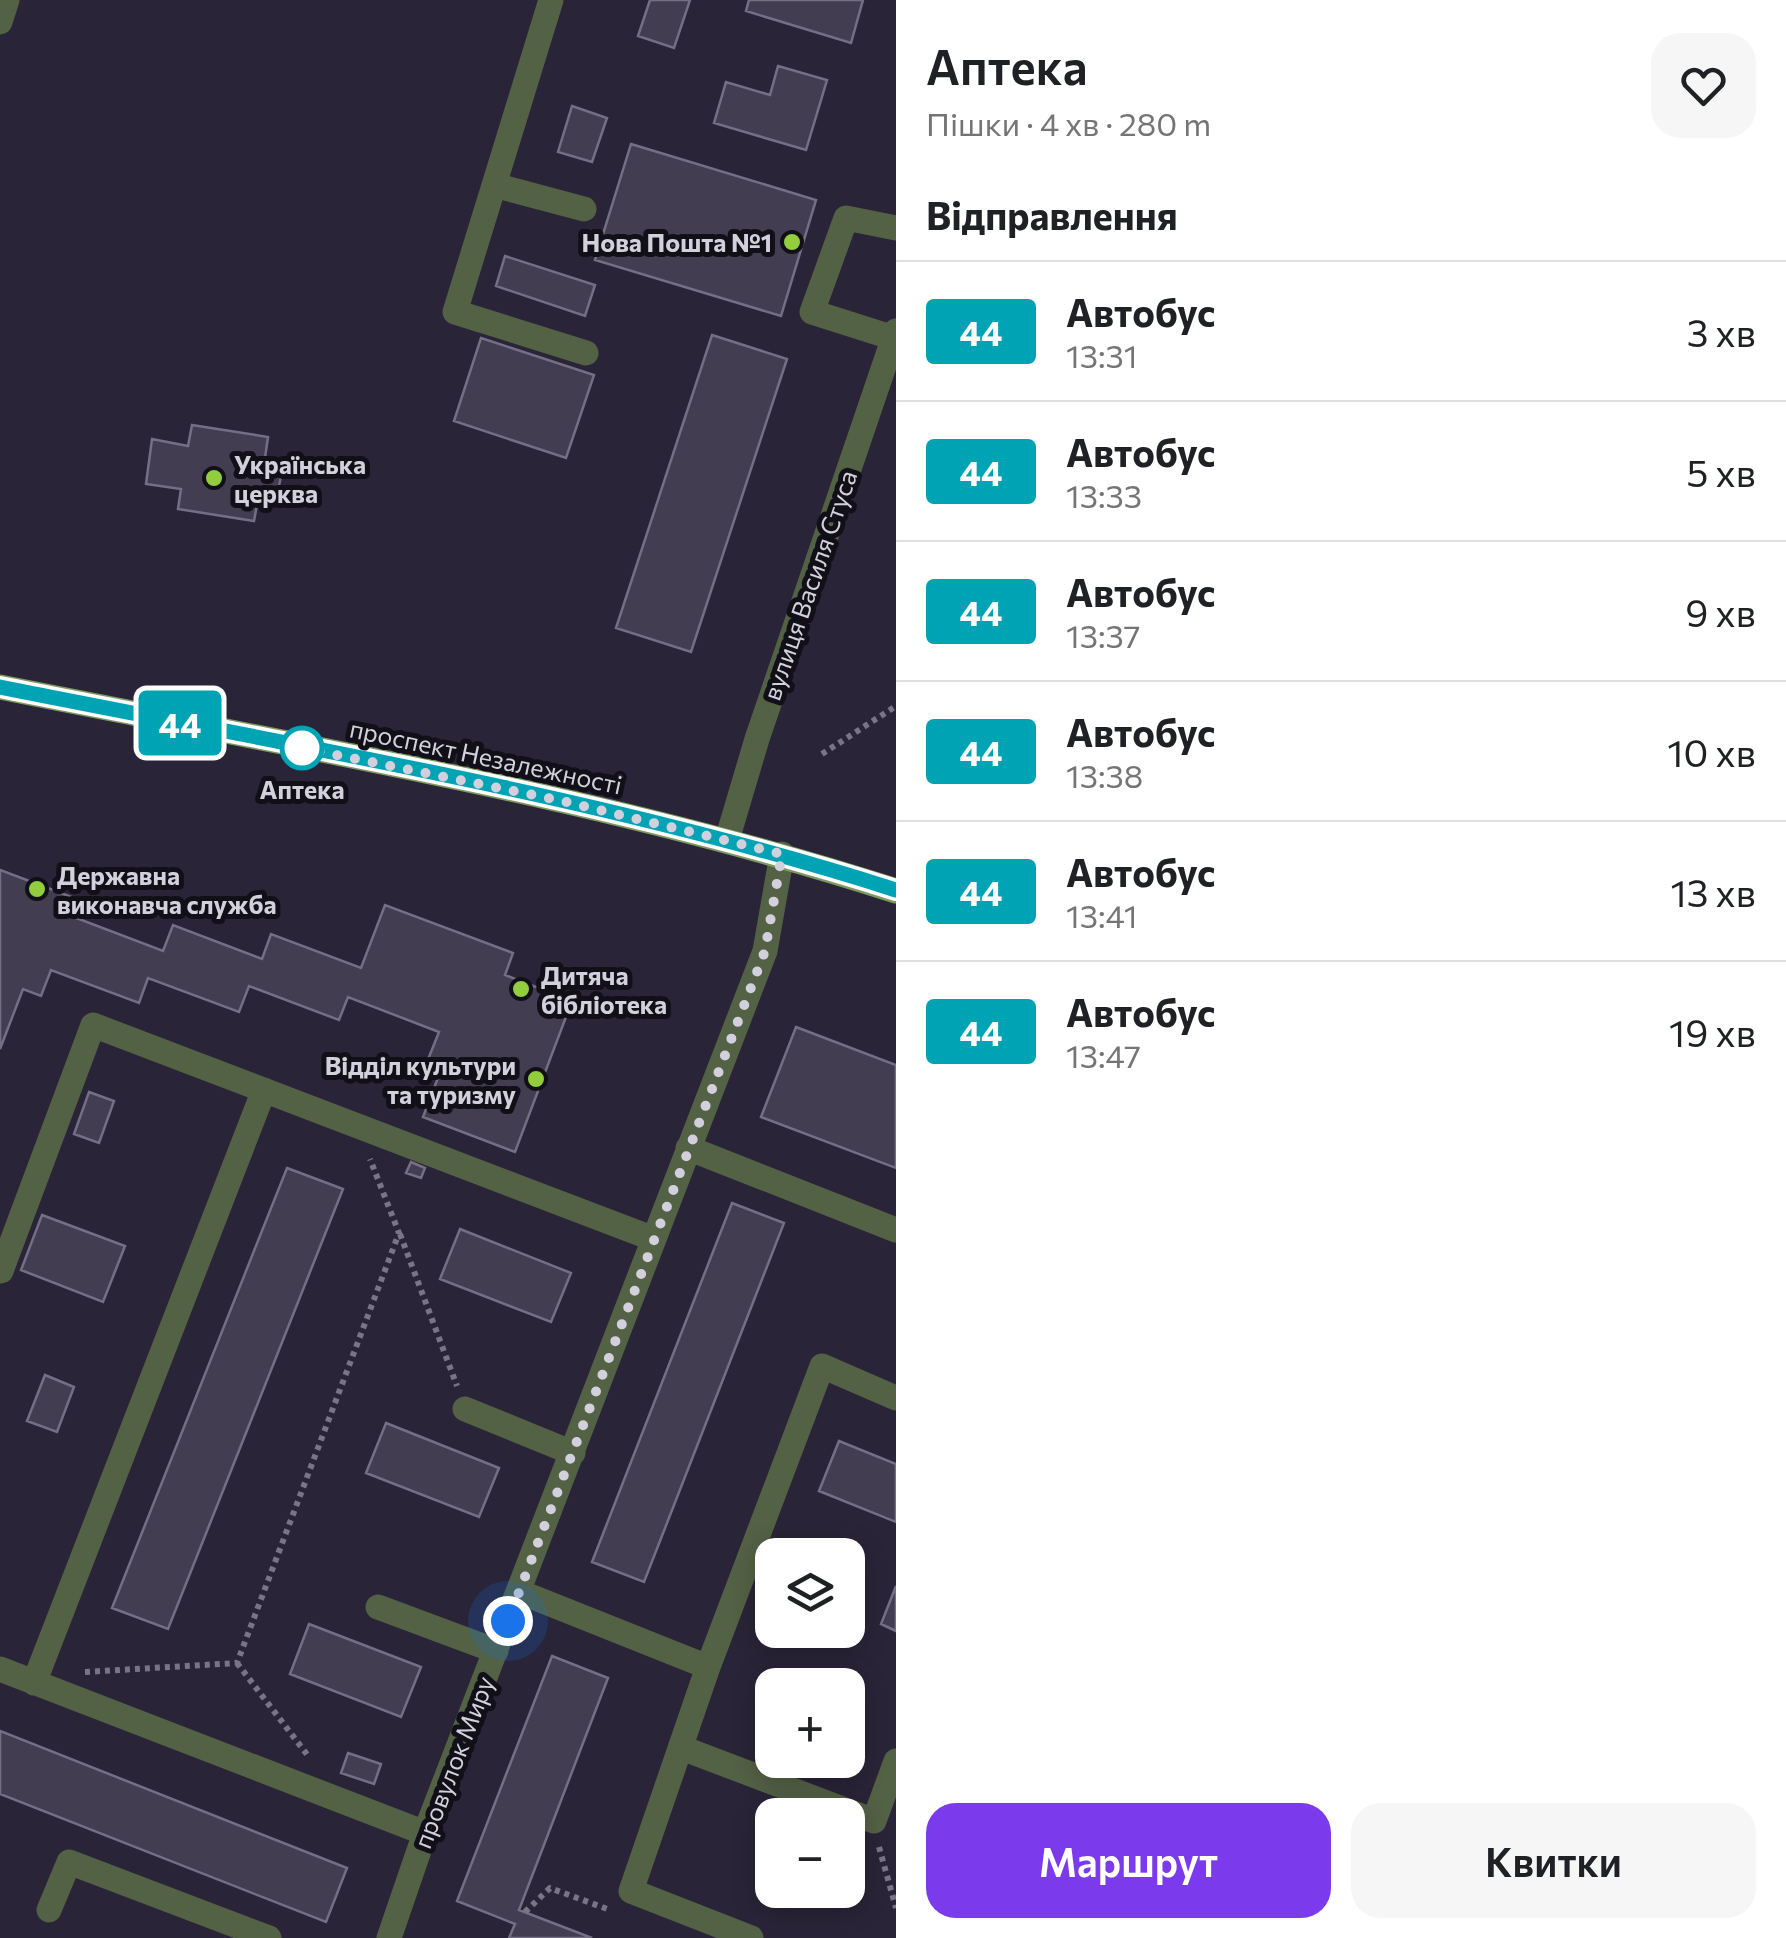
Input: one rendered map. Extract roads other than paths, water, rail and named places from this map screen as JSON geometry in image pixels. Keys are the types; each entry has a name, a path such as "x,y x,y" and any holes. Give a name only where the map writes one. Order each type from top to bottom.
{"main road":[{"name":"проспект Незалежності","path":"0,687 558,800 782,854 896,890"}],"street":[{"path":"0,22 7,0"},
{"path":"551,0 456,312 586,353"},
{"path":"494,184 584,210"},
{"path":"895,334 812,312 846,218 896,228"},
{"name":"вулиця Василя Стуса","path":"727,840 756,739 895,334"},
{"name":"провулок Миру","path":"389,1938 425,1833 765,951 782,854"},
{"path":"0,1272 93,1025 654,1239"},
{"path":"44,1687 264,1090"},
{"path":"688,1148 896,1230"},
{"path":"751,1938 631,1891 708,1667 822,1366 896,1398"},
{"path":"465,1409 573,1453"},
{"path":"520,1592 708,1667"},
{"path":"378,1606 496,1651"},
{"path":"0,1669 425,1833"},
{"path":"682,1748 874,1821 896,1761"},
{"path":"49,1910 69,1862 269,1938"}],"place":[{"name":"Нова Пошта №1","path":"792,242"},
{"name":"Українська церква","path":"214,478"},
{"name":"Аптека","path":"302,748"},
{"name":"Державна виконавча служба","path":"37,889"},
{"name":"Дитяча бібліотека","path":"521,989"},
{"name":"Відділ культури та туризму","path":"536,1079"}]}
